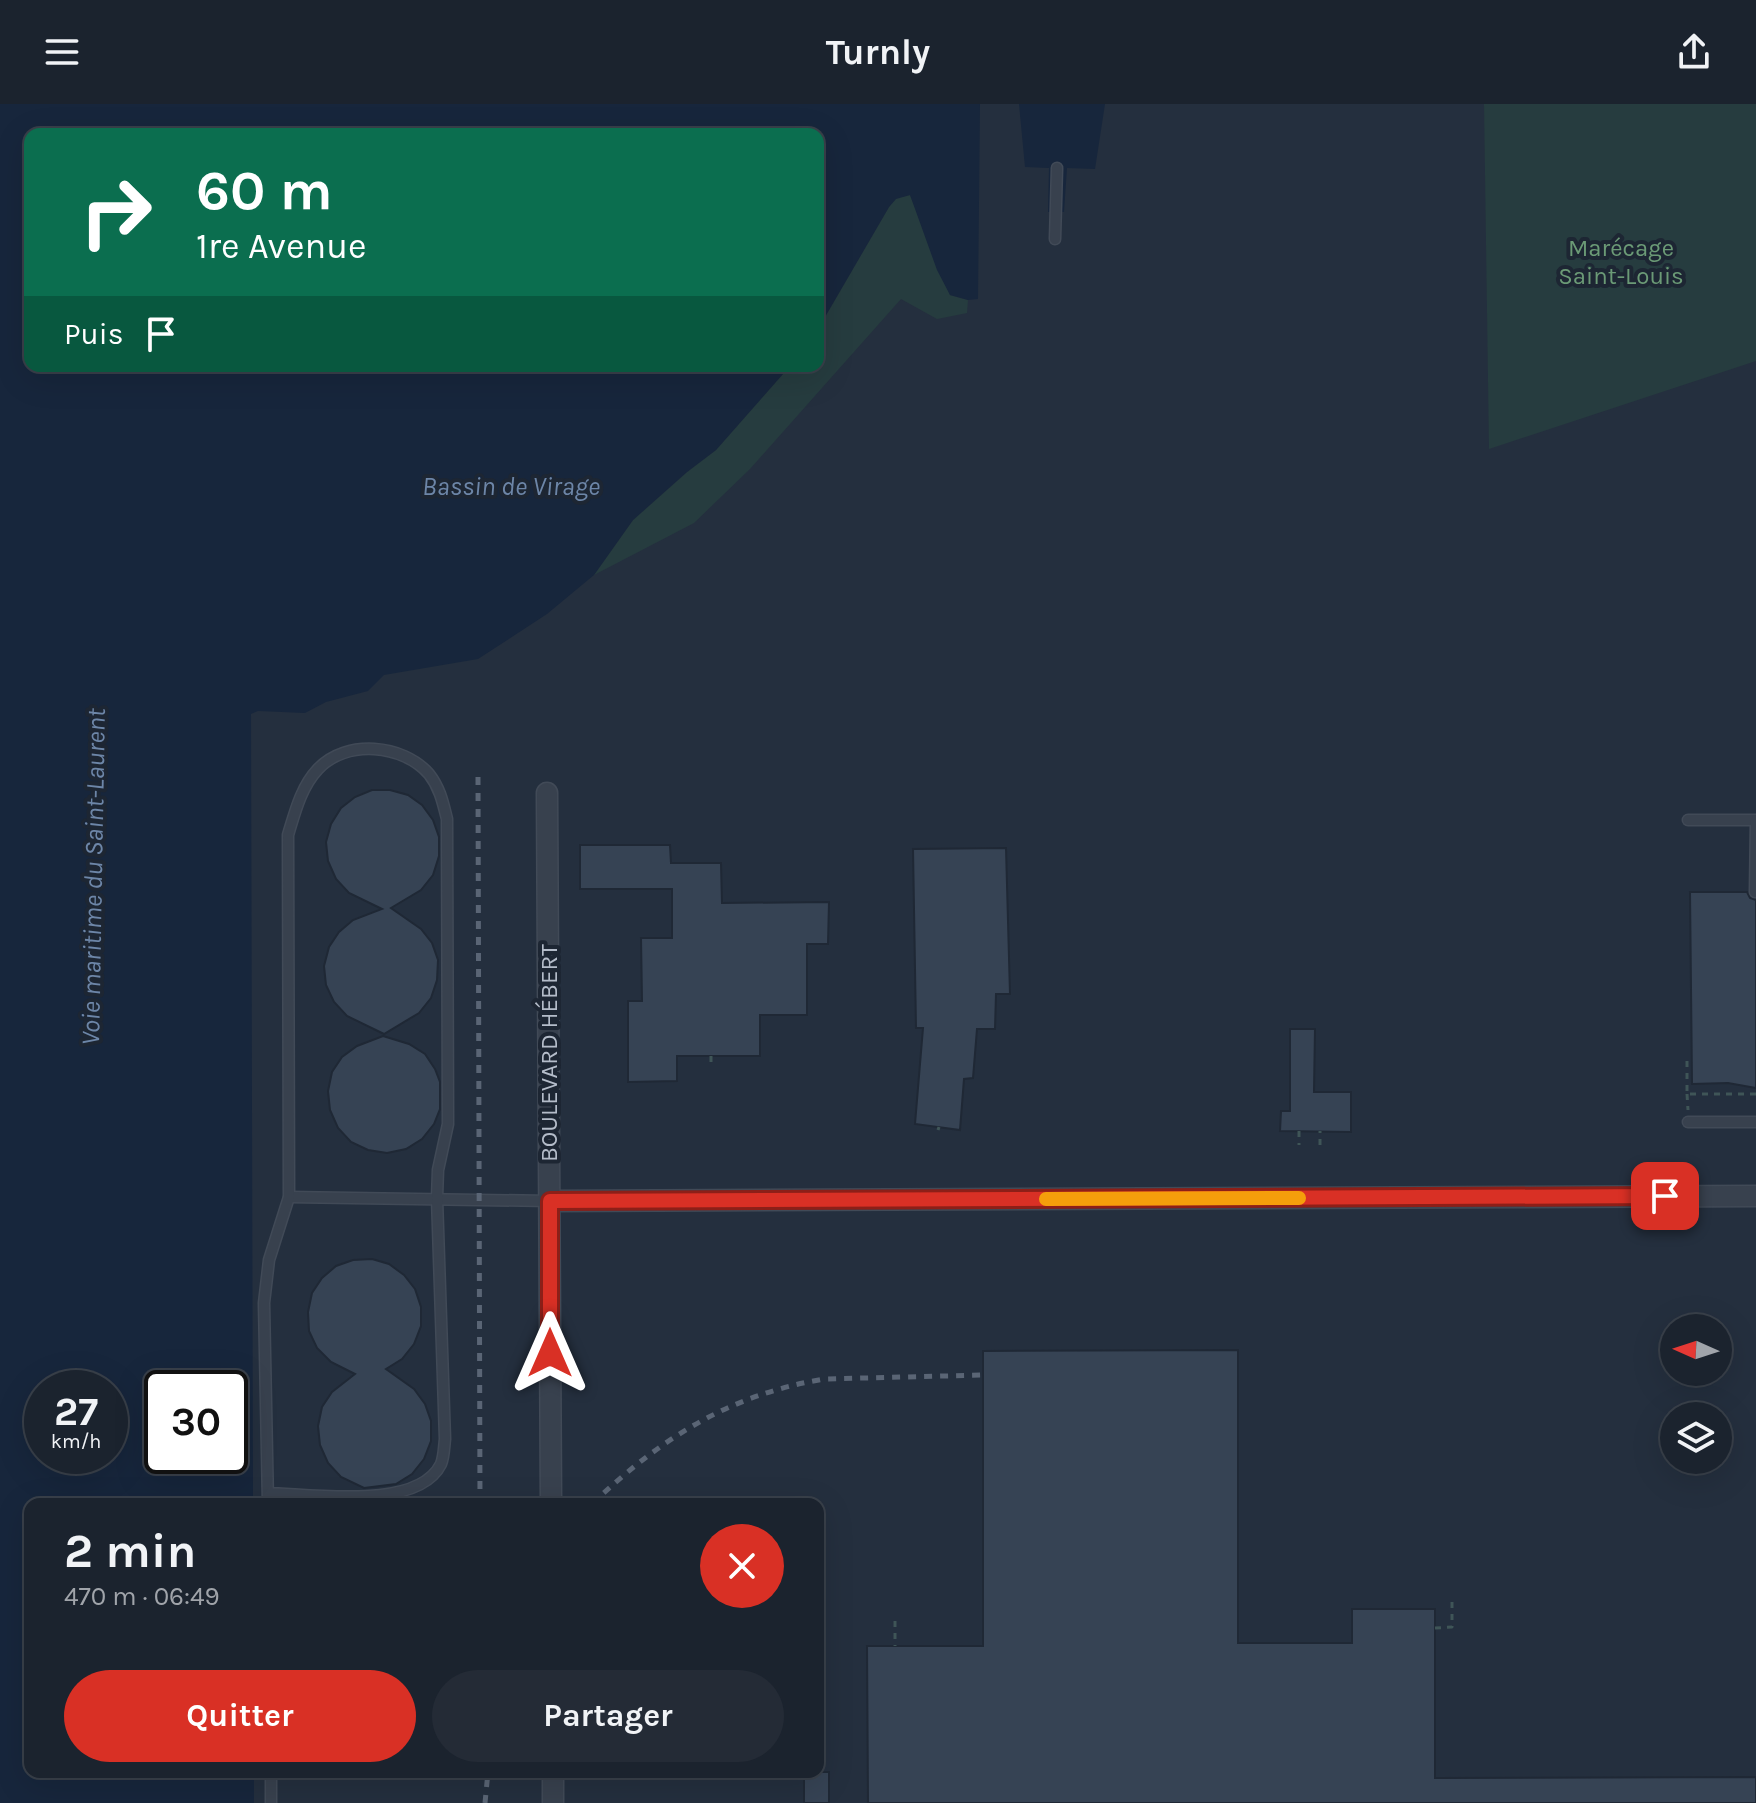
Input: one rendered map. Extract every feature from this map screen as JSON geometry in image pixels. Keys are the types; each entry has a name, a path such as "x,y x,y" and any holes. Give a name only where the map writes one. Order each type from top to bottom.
{"street":[{"name":"BOULEVARD HÉBERT","path":"547,793 551,1498"},
{"path":"550,1201 1756,1196"},
{"path":"553,1778 553,1803"}],"lane":[{"path":"1055,239 1057,168"},
{"path":"365,748 386,751 409,758 428,773 441,794 447,819 448,1124 438,1170 437,1198 445,1439 442,1462 434,1474 414,1488 381,1496 268,1498 264,1303 269,1260 289,1197 288,835 300,795 319,767 344,753 365,748"},
{"path":"1688,820 1755,820 1755,892"},
{"path":"1688,1122 1756,1122"},
{"path":"289,1197 550,1201"},
{"path":"271,1778 271,1803"}],"path":[{"path":"711,1056 711,1068"},
{"path":"1687,1061 1687,1094 1756,1094"},
{"path":"1299,1131 1299,1145"},
{"path":"1320,1131 1320,1145"},
{"path":"1435,1628 1452,1627 1452,1598"},
{"path":"895,1621 895,1646"}],"green space":[{"name":"Marécage Saint-Louis","path":"1484,104 1756,104 1756,361 1489,449"},
{"path":"910,195 950,295 968,300 967,313 937,319 901,299 750,469 694,523 594,575 633,520 716,450 785,372 824,372 824,319 896,198"}],"water":[{"path":"0,104 980,104 978,299 968,300 950,295 937,270 910,195 896,199 889,207 824,319 824,128 24,128 24,372 785,372 716,450 633,520 594,575 547,614 478,659 384,675 368,691 326,702 305,713 258,711 251,714 253,1498 24,1498 24,1778 254,1778 254,1803 0,1803"},
{"path":"1019,104 1105,104 1095,169 1067,168 1064,212 1048,212 1049,168 1025,167"}],"building":[{"path":"372,790 390,790 408,795 422,805 433,820 439,837 439,856 433,875 421,890 391,908 421,929 432,943 438,960 437,980 431,998 419,1013 384,1034 347,1016 334,1002 326,985 324,966 329,947 339,932 353,920 382,909 349,893 336,879 328,861 326,842 331,824 341,808 355,797"},
{"path":"580,845 670,845 671,863 721,863 722,903 829,902 828,944 807,944 807,1015 760,1015 760,1056 677,1056 677,1081 628,1082 628,1001 642,1001 641,938 672,938 672,889 580,889"},
{"path":"1006,848 1010,994 996,994 995,1029 977,1029 973,1078 964,1079 960,1130 915,1124 923,1028 916,1028 913,849"},
{"path":"1690,892 1747,892 1750,898 1756,900 1756,1088 1728,1083 1692,1084"},
{"path":"1290,1029 1315,1029 1314,1092 1351,1092 1351,1132 1280,1131 1281,1111 1290,1111"},
{"path":"383,1036 409,1044 425,1054 440,1082 440,1109 434,1124 422,1139 406,1149 387,1153 368,1150 351,1142 338,1128 330,1110 328,1091 332,1072 342,1057 357,1046"},
{"path":"372,1259 389,1264 404,1275 415,1289 421,1307 421,1326 414,1344 402,1359 386,1369 414,1389 425,1404 431,1421 431,1441 424,1459 412,1474 396,1484 364,1488 341,1477 328,1463 320,1445 318,1426 322,1407 332,1392 355,1374 331,1362 317,1348 309,1331 308,1312 312,1293 322,1278 336,1266 353,1260"},
{"path":"1238,1350 1238,1643 1352,1643 1352,1609 1435,1609 1435,1778 1756,1777 1756,1803 868,1803 867,1646 983,1646 983,1351"},
{"path":"824,1772 829,1772 829,1803 804,1803 804,1778 824,1778"}],"railway":[{"path":"478,777 480,1498"},
{"path":"598,1498 671,1440 727,1408 757,1396 824,1379 983,1375"},
{"path":"485,1803 487,1778"}],"slow traffic":[{"path":"1046,1199 1299,1198"}],"route":[{"path":"550,1353 550,1201 1665,1196"}],"water label":[{"name":"Bassin de Virage","path":"511,486"},
{"name":"Voie maritime du Saint-Laurent","path":"93,877"}]}
